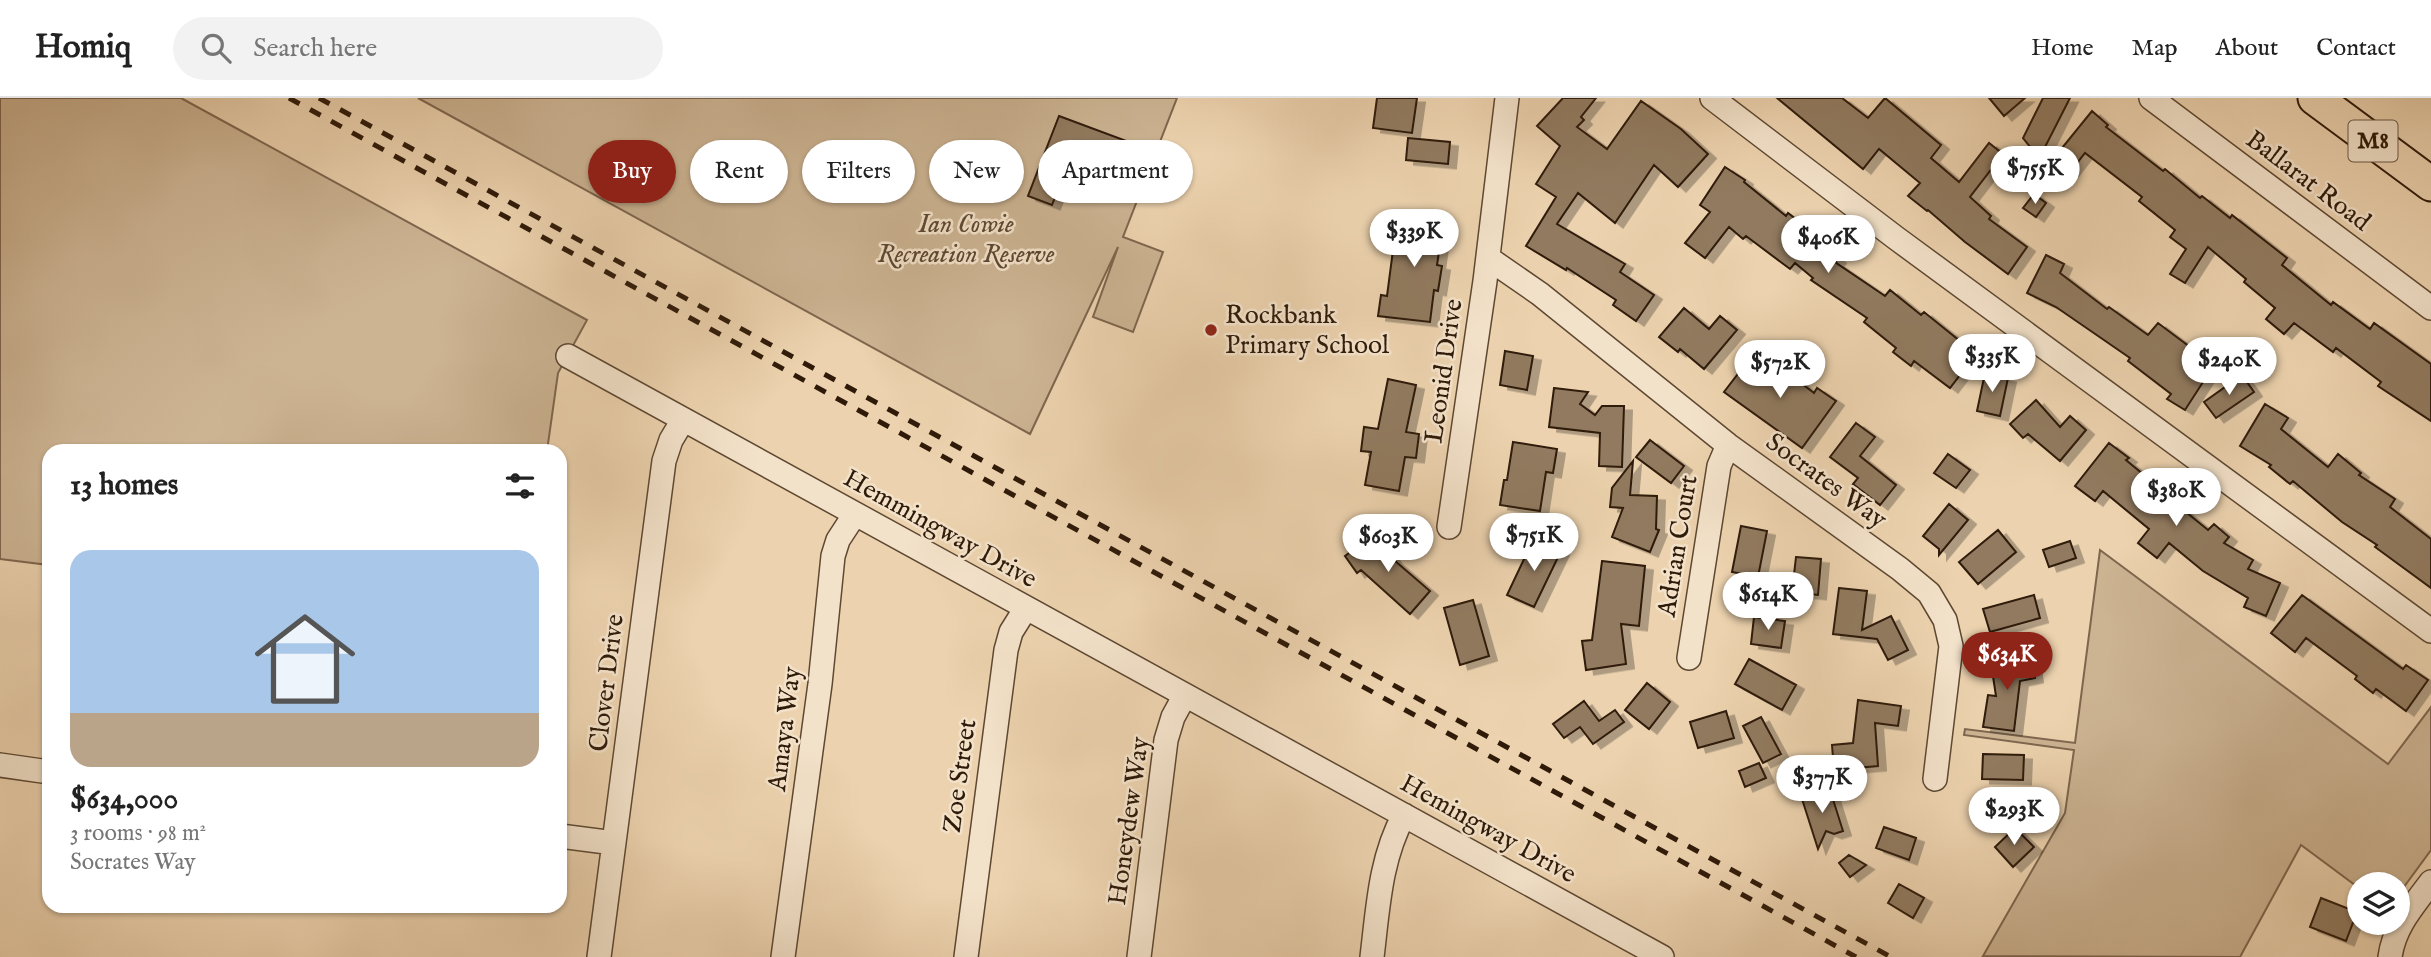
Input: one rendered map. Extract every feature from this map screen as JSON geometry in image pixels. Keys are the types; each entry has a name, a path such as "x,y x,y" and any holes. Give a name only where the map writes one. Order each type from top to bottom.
{"highway":[{"name":"M8","path":"2315,98 2431,184"}],"street":[{"name":"Leonid Drive","path":"1448,527 1486,270 1507,98"},
{"path":"1712,98 1896,238 2431,631"},
{"name":"Ballarat Road","path":"2151,98 2431,308"},
{"name":"Socrates Way","path":"1486,270 1540,294 1728,445 1890,561 1929,593 1945,621 1951,646 1935,779"},
{"name":"Hemmingway Drive","path":"568,356 1286,750"},
{"name":"Clover Drive","path":"599,957 664,461 671,440 683,419"},
{"name":"Adrian Court","path":"1689,658 1719,466 1728,445"},
{"name":"Amaya Way","path":"783,957 820,684 833,556 838,540 855,514"},
{"name":"Zoe Street","path":"966,957 1006,650 1011,632 1026,608"},
{"name":"Honeydew Way","path":"1139,957 1166,740 1173,717 1185,695"},
{"name":"Hemingway Drive","path":"1286,750 1662,957"},
{"path":"0,765 42,771"},
{"path":"1372,957 1384,862 1392,836 1404,815"},
{"path":"567,837 614,843"},
{"path":"2390,957 2394,937 2401,922 2431,882"}],"green space":[{"path":"0,98 181,98 587,320 558,373 548,444 42,444 42,564 0,559"},
{"name":"Ian Cowie Recreation Reserve","path":"418,98 1177,98 1161,140 1038,140 1038,203 1136,203 1123,237 1163,252 1133,332 1093,317 1118,247 1030,434 609,203 676,203 676,140 588,140 588,191"},
{"path":"2100,550 2388,764 2431,707 2431,850 2410,879 2410,872 2347,872 2347,879 2301,845 2240,957 1983,956 2065,813 2074,750 1964,735 1965,729 2075,743"}],"building":[{"path":"1377,98 1417,98 1412,133 1373,128"},
{"path":"1563,98 1596,98 1581,117 1584,120 1577,127 1607,149 1641,101 1681,129 1708,154 1678,187 1654,165 1615,223 1578,193 1557,224 1625,264 1620,272 1654,295 1636,321 1613,305 1616,300 1567,268 1566,270 1526,246 1556,197 1536,184 1560,146 1537,126"},
{"path":"1777,98 1842,98 1868,118 1885,98 1941,145 1931,158 1959,182 1989,143 2003,154 1970,197 1991,216 1989,219 2027,247 2008,274 1908,196 1920,183 1879,149 1863,169"},
{"path":"1989,98 2025,98 2004,116"},
{"path":"2043,98 2070,98 2042,153 2031,148 2023,138"},
{"path":"2092,111 2108,125 2106,127 2163,171 2165,169 2230,218 2232,215 2287,258 2282,265 2331,305 2333,302 2370,329 2374,323 2431,364 2431,421 2378,386 2381,382 2336,348 2333,352 2294,323 2284,334 2266,319 2275,308 2208,247 2185,283 2170,274 2186,249 2170,237 2175,230 2139,201 2142,197 2085,153 2070,172 2053,159"},
{"path":"1059,116 1124,140 1050,140"},
{"path":"1408,138 1450,142 1448,164 1406,160"},
{"path":"1725,167 1745,180 1744,182 1786,216 1788,213 1809,229 1807,233 1838,259 1835,262 1885,296 1890,290 1921,315 1924,312 1976,354 1950,388 1914,361 1911,366 1893,352 1896,348 1864,322 1867,318 1811,280 1813,278 1795,263 1790,269 1746,236 1743,239 1729,227 1705,258 1685,243 1710,212 1700,205"},
{"path":"1038,170 1038,200 1028,196"},
{"path":"2034,194 2046,203 2036,217 2023,208"},
{"path":"1398,212 1444,219 1437,265 1442,266 1438,291 1434,290 1430,322 1378,316 1381,295 1387,296"},
{"path":"2046,255 2064,264 2060,273 2107,309 2109,307 2148,335 2158,323 2214,365 2185,410 2167,399 2171,394 2128,361 2130,358 2056,307 2027,293"},
{"path":"1684,308 1709,329 1720,316 1737,330 1704,369 1680,349 1678,352 1659,337"},
{"path":"1505,351 1533,356 1527,390 1500,385"},
{"path":"1754,353 1780,373 1783,369 1814,393 1817,388 1836,401 1802,448 1724,392"},
{"path":"1985,373 2008,378 2000,416 1977,411"},
{"path":"2242,375 2254,392 2216,418 2204,402"},
{"path":"1388,379 1416,385 1406,432 1419,434 1416,458 1405,457 1399,491 1365,485 1371,452 1361,451 1364,427 1378,429"},
{"path":"1554,388 1588,392 1580,404 1595,415 1602,406 1624,406 1622,467 1599,466 1600,433 1549,427"},
{"path":"2036,400 2060,427 2070,416 2086,430 2060,461 2028,434 2023,438 2010,424"},
{"path":"2265,404 2288,418 2281,429 2328,467 2338,454 2361,473 2359,475 2395,499 2390,507 2431,539 2431,588 2375,547 2377,545 2342,522 2293,481 2290,484 2269,467 2271,465 2240,446"},
{"path":"1856,423 1875,437 1860,456 1896,485 1880,505 1853,484 1858,478 1830,457"},
{"path":"1650,440 1684,466 1671,483 1636,457"},
{"path":"1513,442 1557,449 1553,473 1546,472 1540,511 1500,505"},
{"path":"2109,443 2129,458 2126,460 2161,489 2159,490 2208,530 2214,524 2229,537 2224,543 2253,560 2248,569 2280,583 2266,616 2244,607 2248,598 2203,571 2169,543 2157,558 2138,543 2149,529 2103,491 2095,501 2075,486"},
{"path":"1948,454 1970,470 1956,488 1934,473"},
{"path":"1633,461 1630,495 1657,496 1656,529 1659,530 1650,552 1612,537 1623,508 1610,507 1612,488"},
{"path":"1949,504 1968,520 1939,555 1939,549 1923,536"},
{"path":"1741,526 1767,531 1758,577 1732,572"},
{"path":"1998,530 2016,552 1978,584 1959,562"},
{"path":"1376,534 1394,560 1430,591 1410,614 1361,570 1357,573 1345,556"},
{"path":"1534,538 1561,551 1534,607 1507,595"},
{"path":"2070,541 2076,558 2049,567 2043,550"},
{"path":"1796,557 1821,559 1818,595 1792,592"},
{"path":"1602,561 1645,566 1639,626 1621,624 1626,664 1586,670 1582,641 1592,640"},
{"path":"1839,588 1867,591 1862,630 1891,616 1908,650 1888,660 1877,639 1833,634"},
{"path":"2034,595 2040,618 1990,632 1983,609"},
{"path":"2302,595 2403,669 2406,665 2428,680 2406,711 2376,689 2373,693 2355,679 2357,676 2306,638 2295,652 2271,633"},
{"path":"1473,600 1489,656 1460,665 1444,608"},
{"path":"1754,617 1785,621 1781,648 1751,644"},
{"path":"2032,657 2035,678 2020,681 2014,731 1983,727 1988,695 1996,696 1991,663"},
{"path":"1749,659 1796,685 1782,710 1735,684"},
{"path":"1647,683 1670,702 1649,729 1625,710"},
{"path":"1858,700 1901,706 1898,726 1875,723 1878,766 1834,770 1832,745 1853,743"},
{"path":"1584,701 1599,721 1615,710 1624,722 1593,744 1580,727 1564,738 1553,724"},
{"path":"1726,711 1734,738 1698,748 1690,722"},
{"path":"1761,717 1781,754 1763,763 1743,726"},
{"path":"1983,754 2024,755 2023,780 1982,779"},
{"path":"1759,763 1766,778 1745,787 1739,771"},
{"path":"1830,790 1843,831 1834,834 1826,831 1818,849 1802,799"},
{"path":"1884,827 1916,838 1909,860 1876,848"},
{"path":"2015,828 2034,847 2013,867 1995,847"},
{"path":"1849,855 1866,865 1850,877 1839,863"},
{"path":"1899,884 1924,898 1913,918 1888,903"},
{"path":"2321,898 2347,908 2346,941 2310,927"}],"railway":[{"path":"289,98 1856,957"},
{"path":"319,98 1891,957"}],"place":[{"name":"Rockbank Primary School","path":"1211,330"}]}
